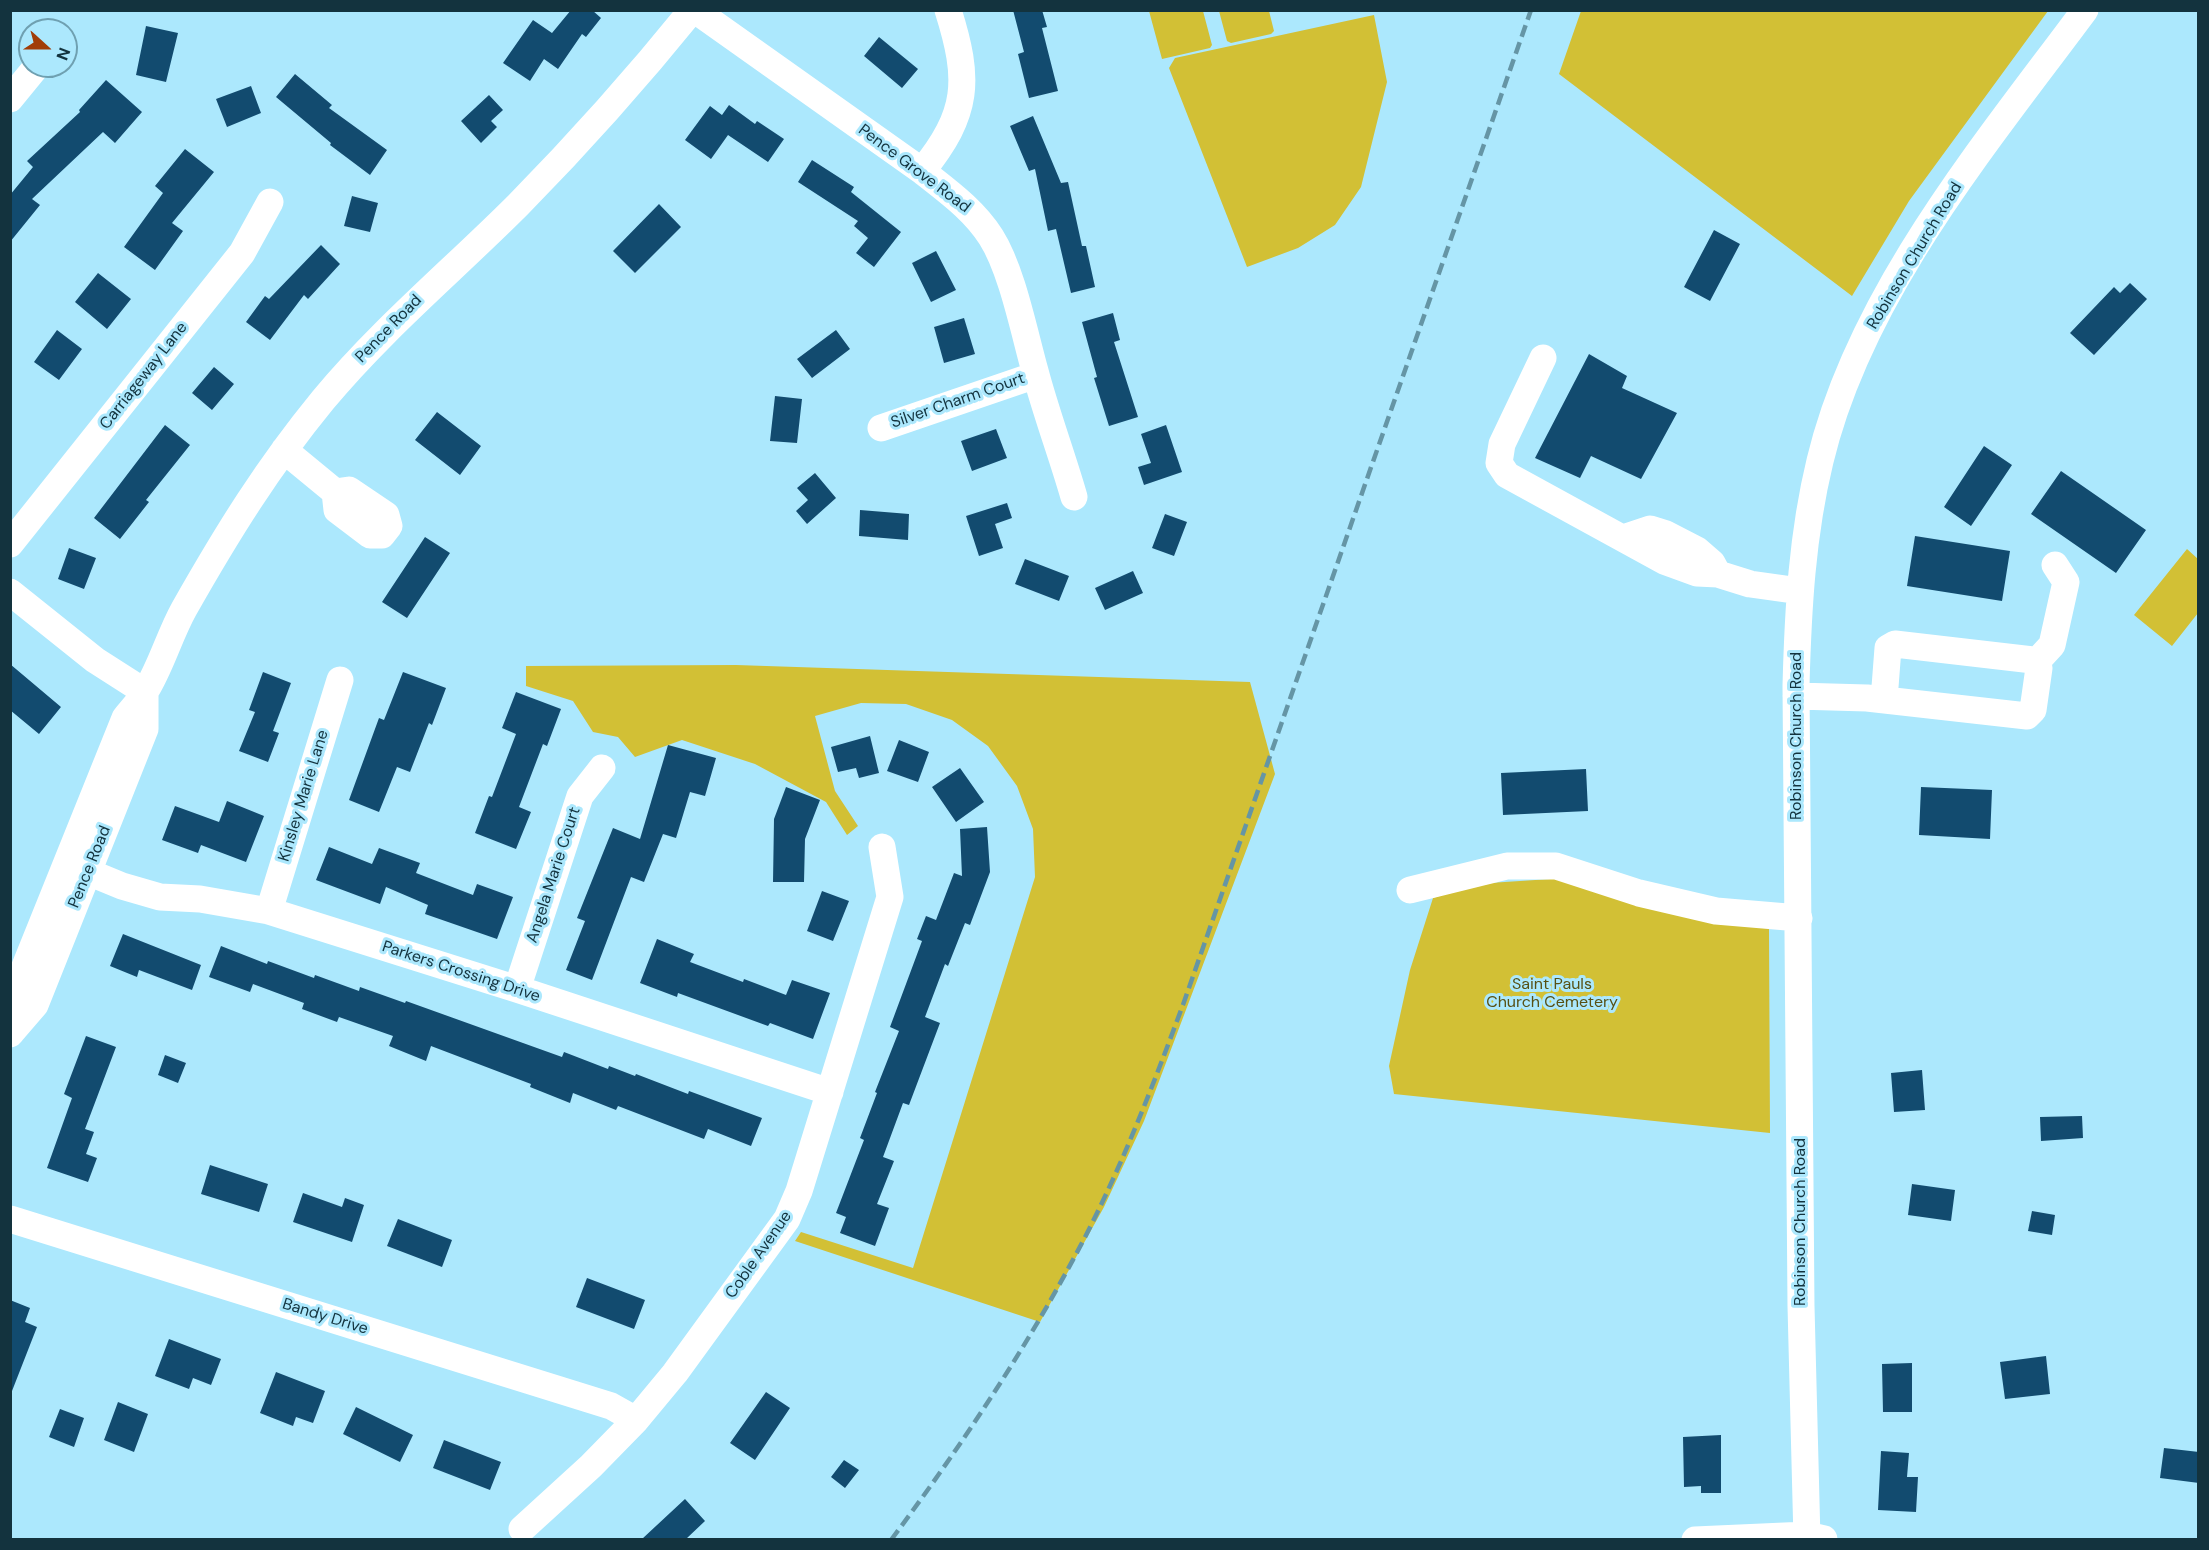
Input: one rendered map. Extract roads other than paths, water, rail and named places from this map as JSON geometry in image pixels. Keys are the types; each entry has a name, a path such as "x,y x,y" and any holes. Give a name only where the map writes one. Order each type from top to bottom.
{"street":[{"name":"Pence Grove Road","path":"694,10 922,171 975,215 992,238 1005,267 1074,497"},
{"name":"Pence Road","path":"11,1033 13,996 125,718 145,692 182,614 253,492 324,398 413,304 517,205 637,79 694,10"},
{"path":"922,171 939,150 951,129 958,108 962,65 948,10"},
{"name":"Robinson Church Road","path":"1813,1538 1800,1214 1796,696 1797,622 1809,508 1831,423 1848,379 1888,294 1935,217 2085,10"},
{"path":"10,99 27,78"},
{"name":"Carriageway Lane","path":"10,544 242,253 270,202"},
{"path":"1543,358 1502,444 1499,463 1507,475 1623,538 1650,529 1666,534 1697,550 1712,563 1718,574 1750,584 1800,591"},
{"name":"Silver Charm Court","path":"881,428 1036,375"},
{"path":"284,450 335,492"},
{"path":"1884,700 1888,648 1895,644 2033,660 2040,658 2052,645 2066,582 2055,565"},
{"path":"10,592 95,660 145,692"},
{"path":"1796,696 1884,700 2027,716 2033,710 2039,668 2033,660"},
{"name":"Kinsley Marie Lane","path":"269,911 340,680"},
{"name":"Pence Road","path":"11,1033 34,1005 145,729 145,692"},
{"name":"Angela Marie Court","path":"517,989 580,795 602,768"},
{"name":"Coble Avenue","path":"522,1528 591,1466 636,1420 675,1373 787,1219 799,1191 890,897 882,847"},
{"path":"1410,890 1507,866 1556,866 1639,893 1716,911 1799,918"},
{"name":"Parkers Crossing Drive","path":"88,872 122,886 160,897 200,899 269,911 517,989 830,1092"},
{"name":"Bandy Drive","path":"10,1219 611,1406 636,1420"},
{"path":"1695,1539 1813,1538"}],"railway":[{"path":"891,1540 968,1431 1040,1319 1098,1212 1137,1123 1184,1002 1531,10"}],"park label":[{"name":"Saint Pauls Church Cemetery","path":"1552,994"}]}
